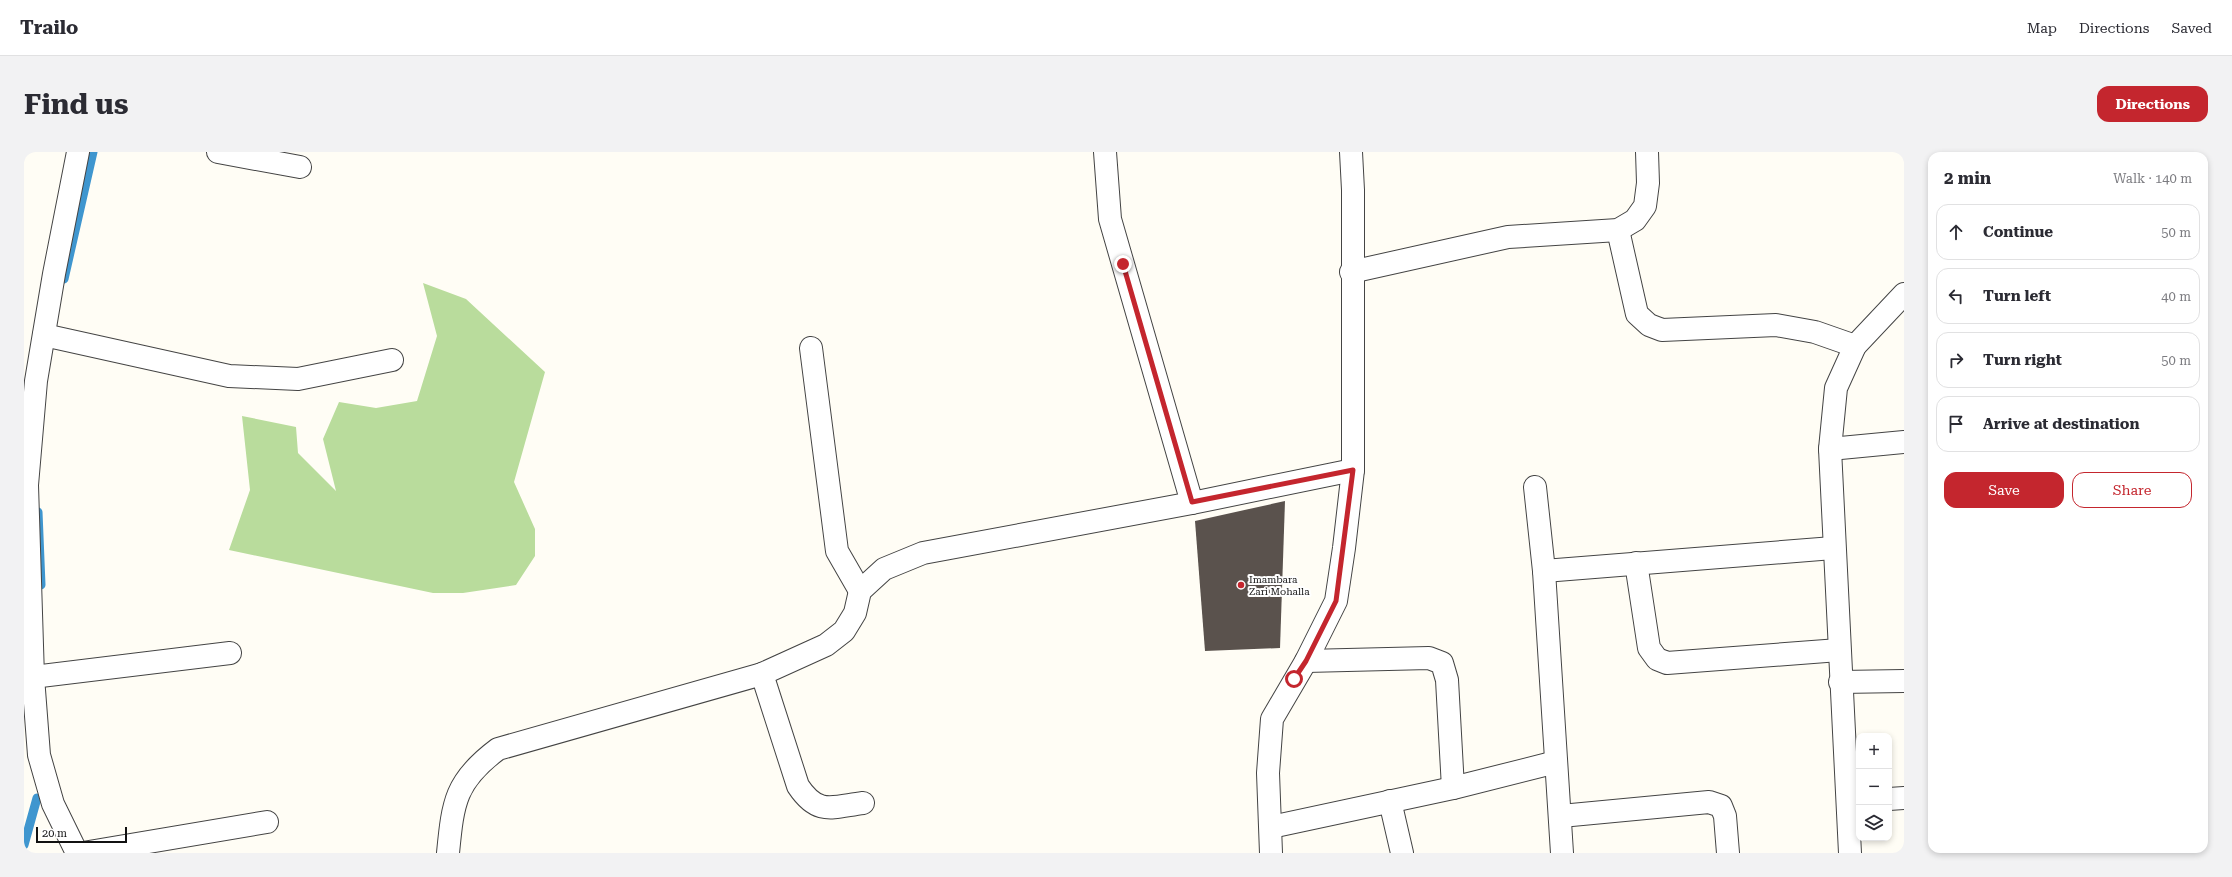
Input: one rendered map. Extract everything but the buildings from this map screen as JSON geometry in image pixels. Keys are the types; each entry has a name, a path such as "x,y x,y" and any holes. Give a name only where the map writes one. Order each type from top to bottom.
{"street":[{"path":"77,853 52,804 39,755 37,676 27,485 36,381 51,336 78,152"},
{"path":"218,152 300,167"},
{"path":"1105,152 1110,219 1192,502"},
{"path":"1271,853 1268,773 1272,719 1306,661 1336,601 1353,470 1351,272 1353,190 1351,152"},
{"path":"1351,272 1508,237 1618,230 1635,220 1645,206 1648,183 1647,152"},
{"path":"1618,230 1637,314 1649,325 1662,330 1776,325 1815,332 1855,346"},
{"path":"1850,853 1853,800 1840,682 1833,548 1830,449 1836,388 1855,346 1904,294"},
{"path":"51,336 228,376 298,379 392,360"},
{"path":"811,348 837,551 860,591"},
{"path":"1830,449 1904,442"},
{"path":"448,853 452,810 464,783 481,762 498,749 762,674 826,645 844,631 855,613 860,591 884,569 923,553 1353,470"},
{"path":"1535,487 1544,571 1556,762 1561,816 1562,853"},
{"path":"1544,571 1833,548"},
{"path":"1636,563 1649,648 1657,660 1667,662 1839,650"},
{"path":"37,676 230,653"},
{"path":"1306,661 1429,658 1442,663 1447,680 1453,788"},
{"path":"762,674 798,786 807,800 822,808 863,803"},
{"path":"1840,682 1904,681"},
{"path":"1270,826 1453,788 1556,762"},
{"path":"1892,799 1904,798"},
{"path":"1390,801 1402,853"},
{"path":"1561,816 1709,802 1721,806 1725,816 1728,853"},
{"path":"83,853 267,822"}],"green space":[{"path":"423,283 466,299 545,372 514,482 535,529 535,556 516,585 463,593 433,593 229,550 250,490 242,416 296,427 298,453 336,491 323,439 339,402 376,408 417,401 437,336"}],"waterway":[{"path":"64,279 93,152"},
{"path":"38,512 41,585"},
{"path":"24,845 37,798"}],"place":[{"name":"Imambara Zari Mohalla","path":"1241,585"}],"route":[{"path":"1123,264 1192,502 1353,470 1336,601 1306,661 1294,679"}]}
